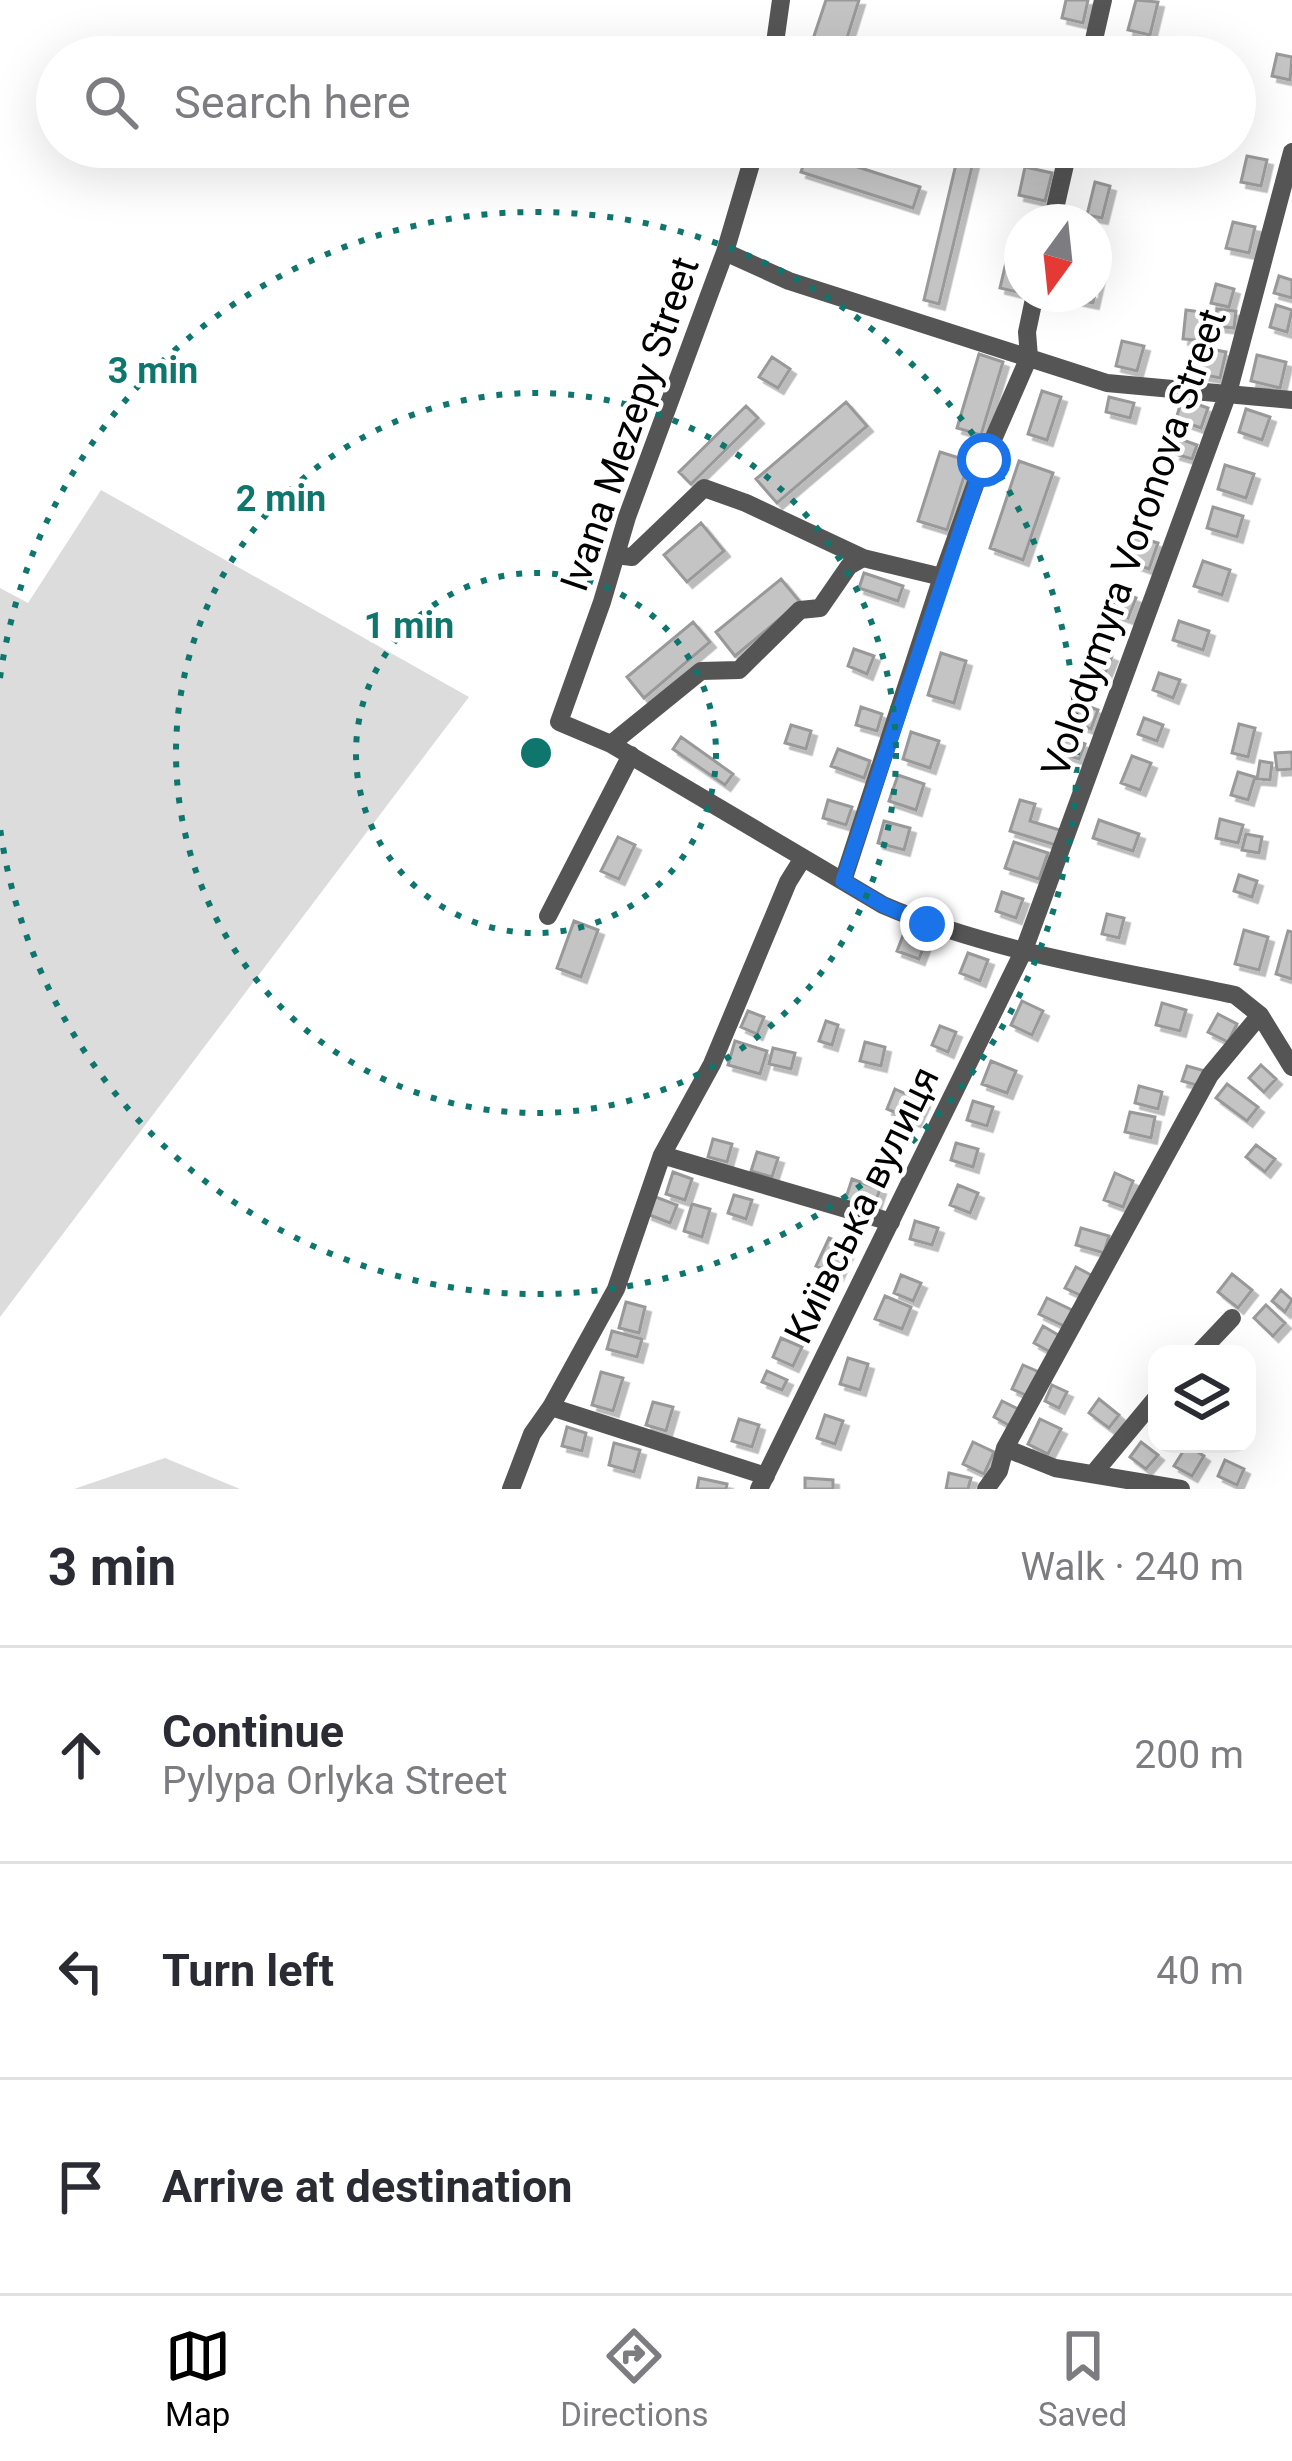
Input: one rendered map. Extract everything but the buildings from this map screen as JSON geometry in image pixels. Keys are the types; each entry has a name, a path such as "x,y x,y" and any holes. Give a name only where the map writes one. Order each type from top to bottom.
{"street":[{"path":"776,36 781,0"},
{"path":"1095,36 1103,0"},
{"name":"Volodymyra Voronova Street","path":"1024,950 1228,393 1292,152"},
{"name":"Ivana Mezepy Street","path":"611,744 559,722 725,252 750,168"},
{"path":"1056,204 1064,168"},
{"path":"725,252 789,281 1107,382 1292,400"},
{"path":"843,881 984,460 1029,357 1031,312"},
{"path":"616,555 632,557 704,488 863,558 943,577"},
{"path":"863,558 849,566 820,608 800,610 739,670 701,671 611,744 883,905 927,924 1235,995 1260,1015 1292,1067"},
{"path":"548,916 631,755"},
{"path":"511,1489 532,1434 616,1289 662,1155 712,1064 788,882 803,858"},
{"name":"Київська вулиця","path":"762,1482 1024,950"},
{"path":"986,1489 1210,1075 1260,1015"},
{"path":"662,1155 891,1222"},
{"path":"1206,1345 1232,1318"},
{"path":"551,1407 762,1482"},
{"path":"1094,1474 1148,1408"},
{"path":"1005,1448 1055,1468 1180,1489"}],"shaded area":[{"path":"101,490 469,697 0,1317 0,588 28,603"},
{"path":"165,1458 240,1489 74,1489"}],"route":[{"path":"927,924 843,881 984,460"}]}
